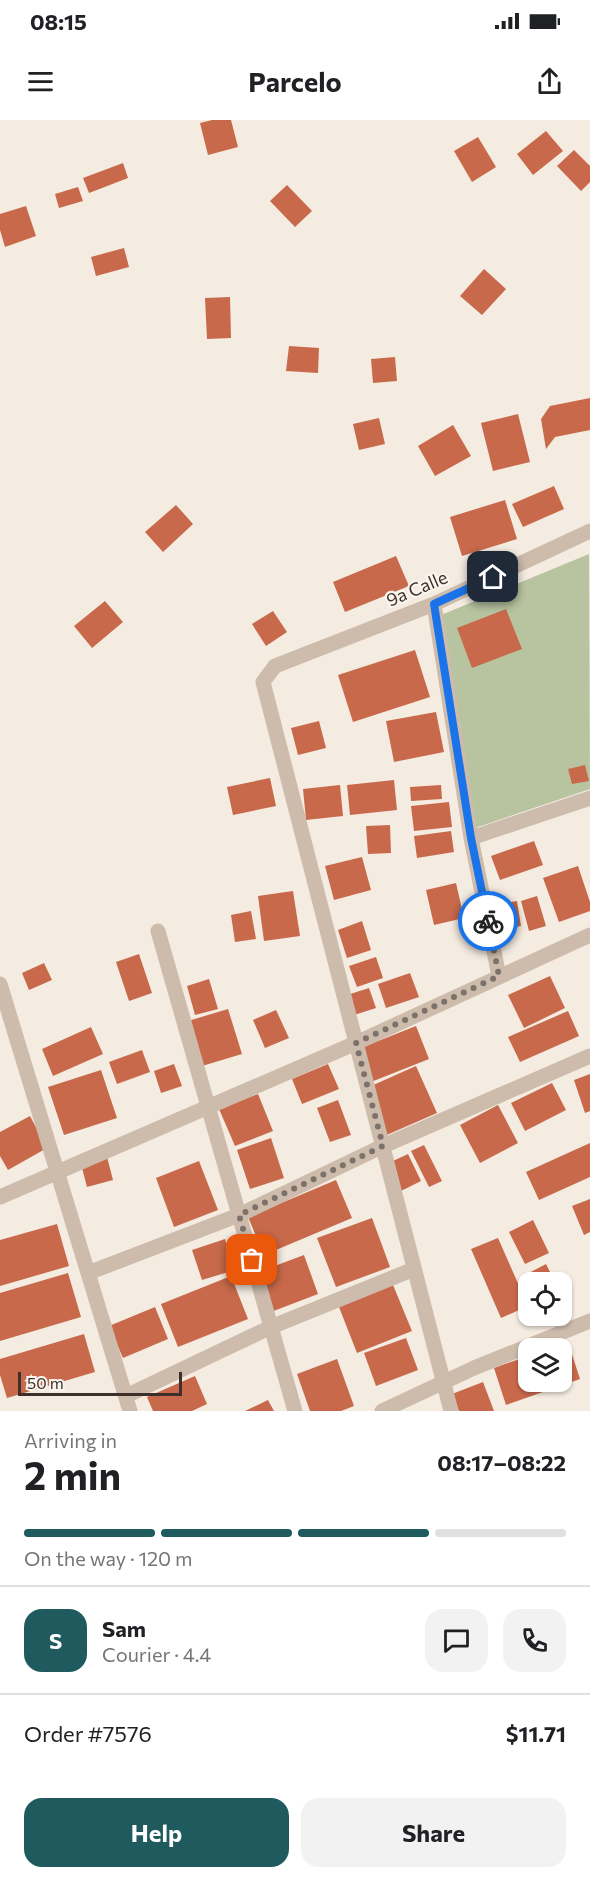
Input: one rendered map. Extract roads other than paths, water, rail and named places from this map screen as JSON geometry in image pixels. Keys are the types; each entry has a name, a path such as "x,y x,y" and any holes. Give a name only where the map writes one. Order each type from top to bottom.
{"street":[{"name":"9a Calle","path":"356,1043 263,682 275,666 434,604 590,531"},
{"path":"434,604 471,838 499,976"},
{"path":"471,838 590,798"},
{"path":"158,931 295,1411"},
{"path":"0,1197 356,1043 590,935"},
{"path":"0,984 130,1411"},
{"path":"356,1043 451,1411"},
{"path":"88,1273 239,1215 383,1146 590,1056"},
{"path":"126,1396 271,1327 414,1269"},
{"path":"382,1411 474,1368 590,1321"}]}
